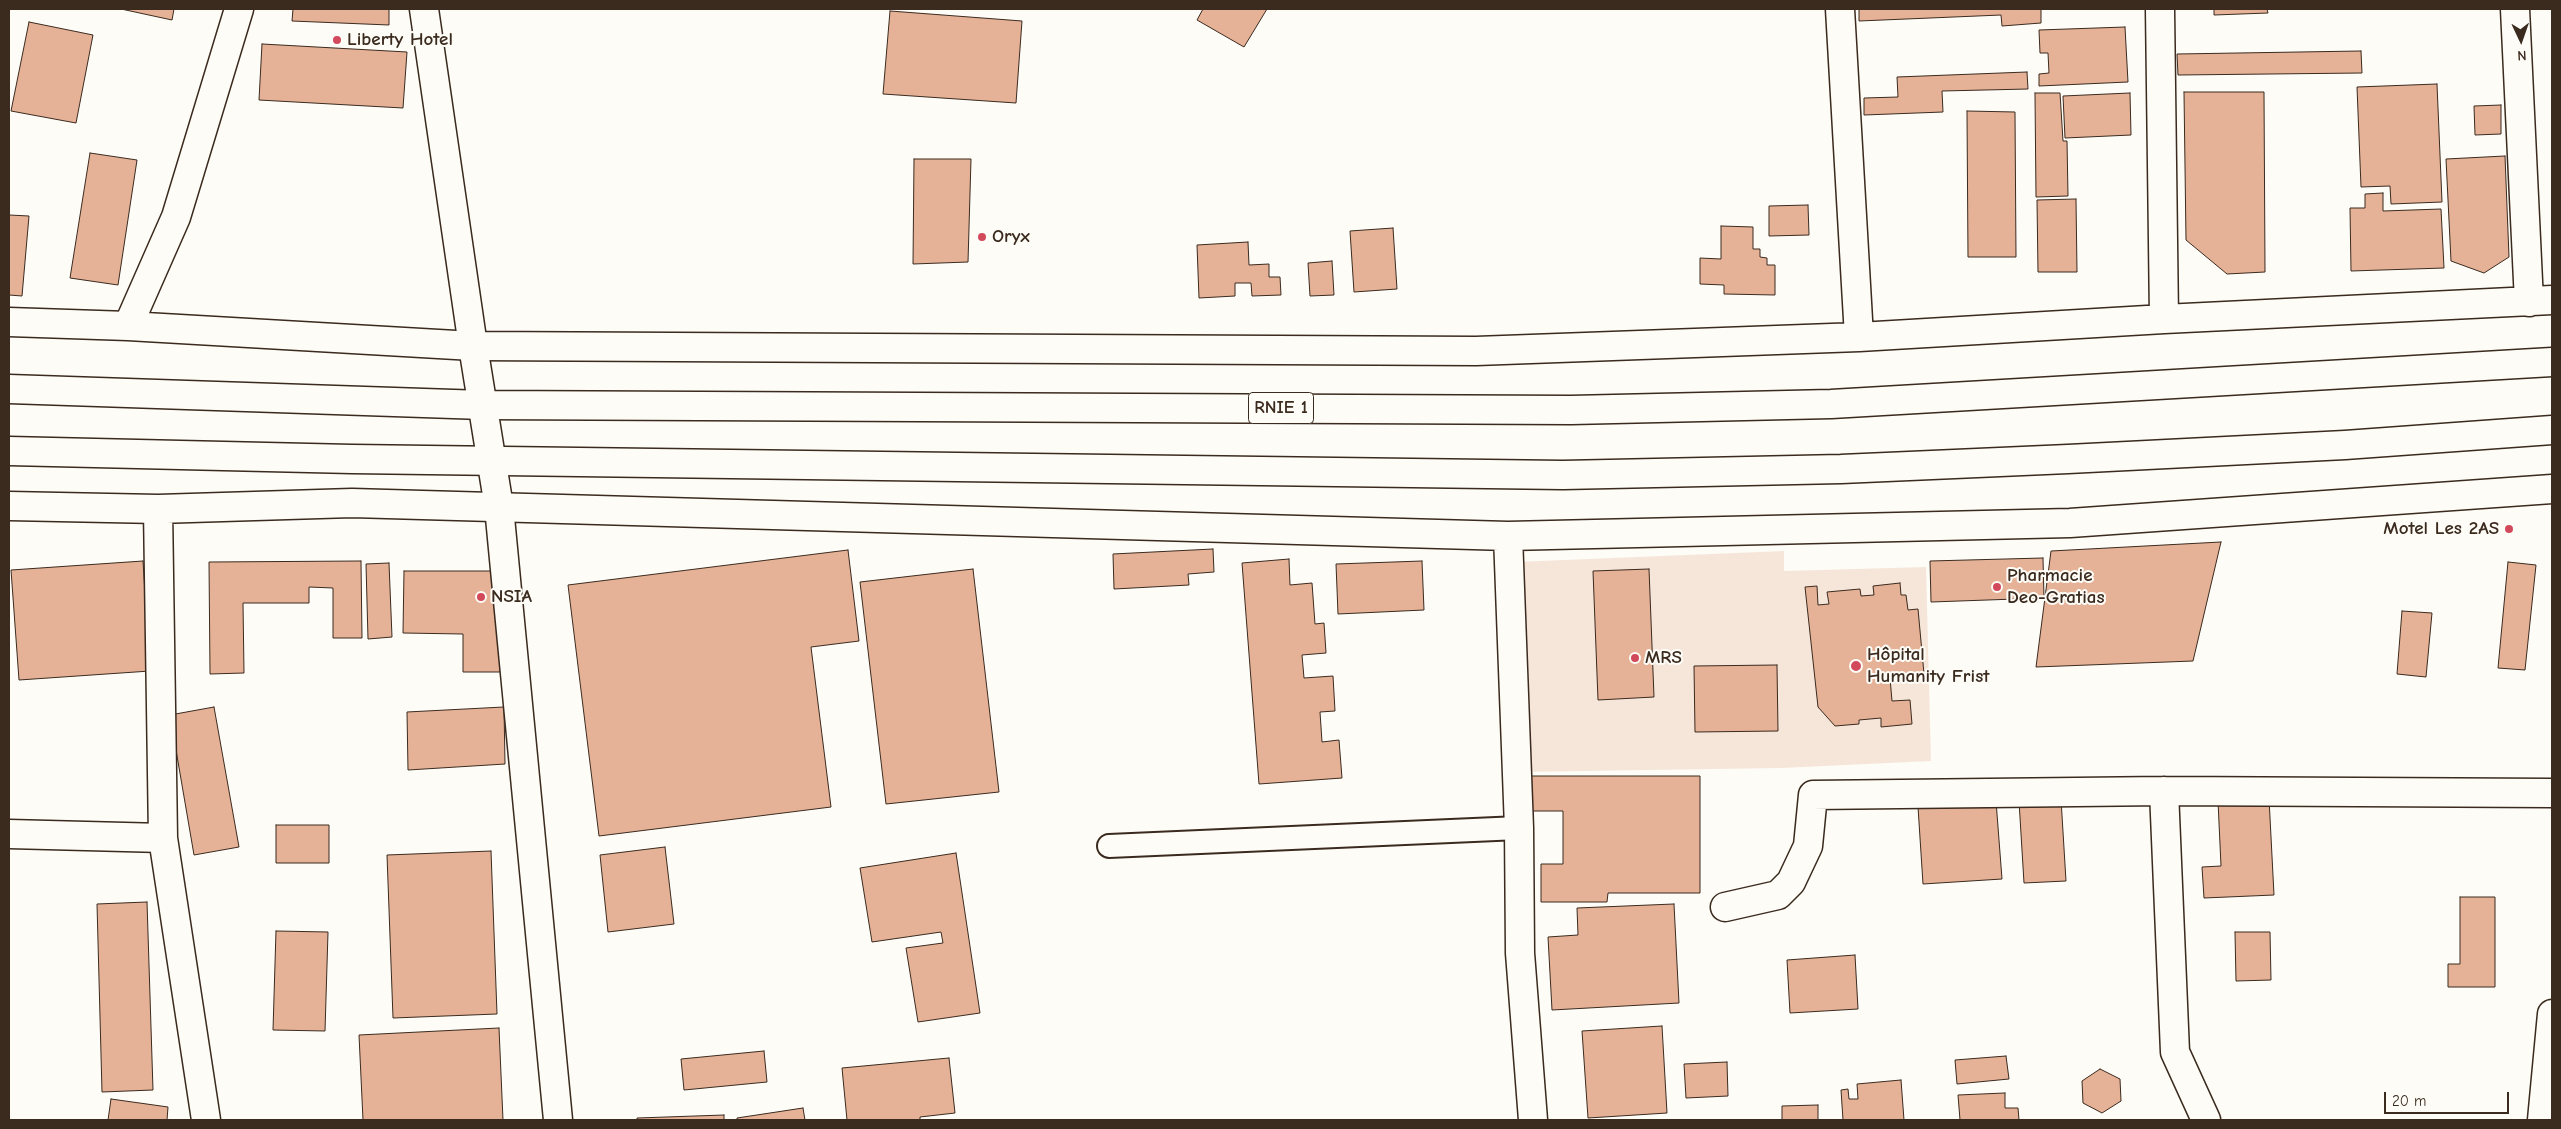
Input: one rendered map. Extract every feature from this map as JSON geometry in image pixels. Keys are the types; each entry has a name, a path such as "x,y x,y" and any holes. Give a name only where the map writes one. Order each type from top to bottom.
{"main road":[{"path":"128,326 176,217 239,9"},
{"path":"424,9 473,346 499,507 558,1120"},
{"path":"1840,9 1859,338"},
{"path":"2160,9 2164,319"},
{"path":"9,322 128,326 473,346 1476,351 1859,338 2164,319 2540,301 2515,9"},
{"name":"RNIE 1","path":"9,388 483,405 1570,410 1831,404 2552,362"},
{"path":"9,451 352,459 491,459 1563,475 1841,469 2068,459 2345,445 2552,430"},
{"path":"9,506 158,508 352,503 1508,536 2070,523 2552,489"},
{"path":"158,508 163,838 206,1120"},
{"path":"1508,536 1519,828 1520,953 1533,1120"},
{"path":"1725,907 1778,895 1791,882 1808,846 1812,795 2164,791 2552,793"},
{"path":"2164,791 2175,1052 2206,1120"},
{"path":"9,834 163,838"},
{"path":"2542,1120 2552,1014"}],"lane":[{"path":"1109,846 1519,828"}],"shaded area":[{"path":"1784,551 1784,571 1926,567 1931,761 1781,768 1516,772 1516,562"}],"building":[{"path":"121,9 174,9 172,20"},
{"path":"293,9 389,9 389,25 292,21"},
{"path":"1203,9 1267,9 1244,47 1197,20"},
{"path":"1859,9 2041,9 2041,23 2002,26 2001,15 1859,21"},
{"path":"2214,9 2267,9 2268,13 2214,15"},
{"path":"890,11 1022,21 1016,103 883,94"},
{"path":"29,22 93,35 76,123 11,111"},
{"path":"2125,27 2128,82 2039,86 2039,74 2049,73 2048,53 2040,53 2039,30"},
{"path":"262,44 407,52 403,108 259,100"},
{"path":"2361,51 2362,73 2178,75 2177,54"},
{"path":"2027,72 2028,89 1942,91 1943,112 1864,115 1864,98 1898,97 1897,77"},
{"path":"2437,84 2442,202 2391,204 2390,186 2361,187 2357,87"},
{"path":"2184,92 2264,92 2265,272 2227,274 2186,240"},
{"path":"2035,93 2060,93 2063,141 2067,141 2068,196 2036,197"},
{"path":"2130,93 2131,135 2065,138 2063,96"},
{"path":"2501,105 2501,134 2475,135 2474,106"},
{"path":"1967,111 2015,112 2016,257 1968,257"},
{"path":"90,153 137,160 118,285 70,278"},
{"path":"2505,156 2509,257 2484,273 2451,261 2446,159"},
{"path":"914,159 971,159 968,262 913,264"},
{"path":"2383,193 2383,211 2441,209 2444,268 2351,271 2350,208 2365,208 2365,194"},
{"path":"2076,199 2077,272 2038,272 2037,200"},
{"path":"1808,205 1809,235 1769,236 1769,206"},
{"path":"9,215 29,216 22,296 9,295"},
{"path":"1721,226 1753,227 1753,249 1760,249 1760,257 1767,258 1767,265 1775,265 1775,295 1724,294 1724,285 1700,284 1700,258 1721,259"},
{"path":"1393,228 1397,289 1354,292 1350,231"},
{"path":"1248,242 1249,265 1269,264 1269,277 1280,277 1281,295 1252,296 1251,283 1235,283 1235,296 1199,298 1197,245"},
{"path":"1332,261 1334,295 1310,296 1308,263"},
{"path":"2221,542 2193,661 2036,667 2051,551"},
{"path":"1213,549 1214,572 1188,574 1189,585 1114,589 1113,554"},
{"path":"848,550 859,641 811,647 831,807 599,836 568,585"},
{"path":"2043,558 2044,598 1931,602 1930,561"},
{"path":"1289,559 1290,585 1312,583 1315,624 1324,623 1326,653 1302,655 1304,678 1333,676 1335,711 1320,712 1322,742 1339,740 1342,778 1259,784 1242,563"},
{"path":"143,561 150,671 19,680 11,570"},
{"path":"361,561 362,638 333,638 333,588 309,587 309,603 243,603 244,673 210,674 209,562"},
{"path":"1422,561 1424,610 1338,614 1336,564"},
{"path":"2508,562 2536,565 2525,670 2498,668"},
{"path":"389,563 392,637 368,639 366,564"},
{"path":"973,569 999,792 886,804 860,582"},
{"path":"1649,569 1654,697 1598,700 1593,571"},
{"path":"404,571 500,571 500,672 463,672 463,634 403,633"},
{"path":"1900,583 1901,595 1906,595 1908,610 1918,609 1924,674 1890,678 1892,701 1910,700 1912,724 1881,727 1881,718 1859,720 1859,724 1835,726 1818,707 1805,587 1817,586 1818,605 1829,604 1827,592 1860,589 1861,596 1874,595 1873,586"},
{"path":"2402,611 2432,613 2426,677 2397,674"},
{"path":"1777,665 1778,731 1695,732 1694,666"},
{"path":"214,707 239,847 194,855 170,715"},
{"path":"504,707 505,764 408,770 407,712"},
{"path":"1526,776 1700,776 1700,893 1608,893 1607,902 1541,902 1541,864 1563,864 1563,811 1525,811"},
{"path":"2269,798 2274,895 2204,898 2202,867 2221,866 2218,801"},
{"path":"2061,799 2066,881 2024,883 2019,801"},
{"path":"1996,801 2002,879 1923,884 1918,807"},
{"path":"276,825 329,825 329,863 276,863"},
{"path":"665,847 674,924 608,932 600,855"},
{"path":"491,851 497,1014 393,1018 387,855"},
{"path":"956,853 980,1013 918,1022 906,948 943,943 941,932 872,942 860,868"},
{"path":"2460,897 2495,897 2495,987 2448,987 2448,964 2460,964"},
{"path":"147,902 153,1090 102,1092 97,904"},
{"path":"1674,904 1679,1003 1552,1010 1548,937 1578,935 1577,908"},
{"path":"276,931 328,932 325,1031 273,1030"},
{"path":"2235,932 2270,932 2271,980 2236,981"},
{"path":"1855,955 1858,1009 1790,1013 1787,960"},
{"path":"1662,1026 1667,1113 1588,1118 1582,1031"},
{"path":"499,1028 503,1120 363,1120 359,1035"},
{"path":"764,1051 767,1082 684,1090 681,1059"},
{"path":"2006,1056 2009,1079 1957,1084 1955,1060"},
{"path":"949,1058 955,1113 920,1117 920,1120 847,1120 842,1068"},
{"path":"1727,1062 1728,1096 1686,1098 1684,1064"},
{"path":"2100,1069 2120,1079 2121,1101 2102,1113 2083,1103 2082,1081"},
{"path":"1901,1080 1904,1120 1843,1120 1841,1090 1848,1089 1849,1099 1858,1099 1857,1084"},
{"path":"2005,1093 2005,1108 2018,1108 2019,1120 1960,1120 1958,1095"},
{"path":"111,1099 168,1107 167,1120 108,1120"},
{"path":"1818,1105 1818,1120 1782,1120 1782,1106"},
{"path":"803,1108 805,1120 737,1120 737,1118"},
{"path":"724,1115 724,1120 637,1120 637,1118"}],"place":[{"name":"Liberty Hotel","path":"337,40"},
{"name":"Oryx","path":"982,237"},
{"name":"Motel Les 2AS","path":"2509,529"},
{"name":"Pharmacie Deo-Gratias","path":"1997,587"},
{"name":"NSIA","path":"481,597"},
{"name":"MRS","path":"1635,658"},
{"name":"Hôpital Humanity Frist","path":"1856,666"}]}
